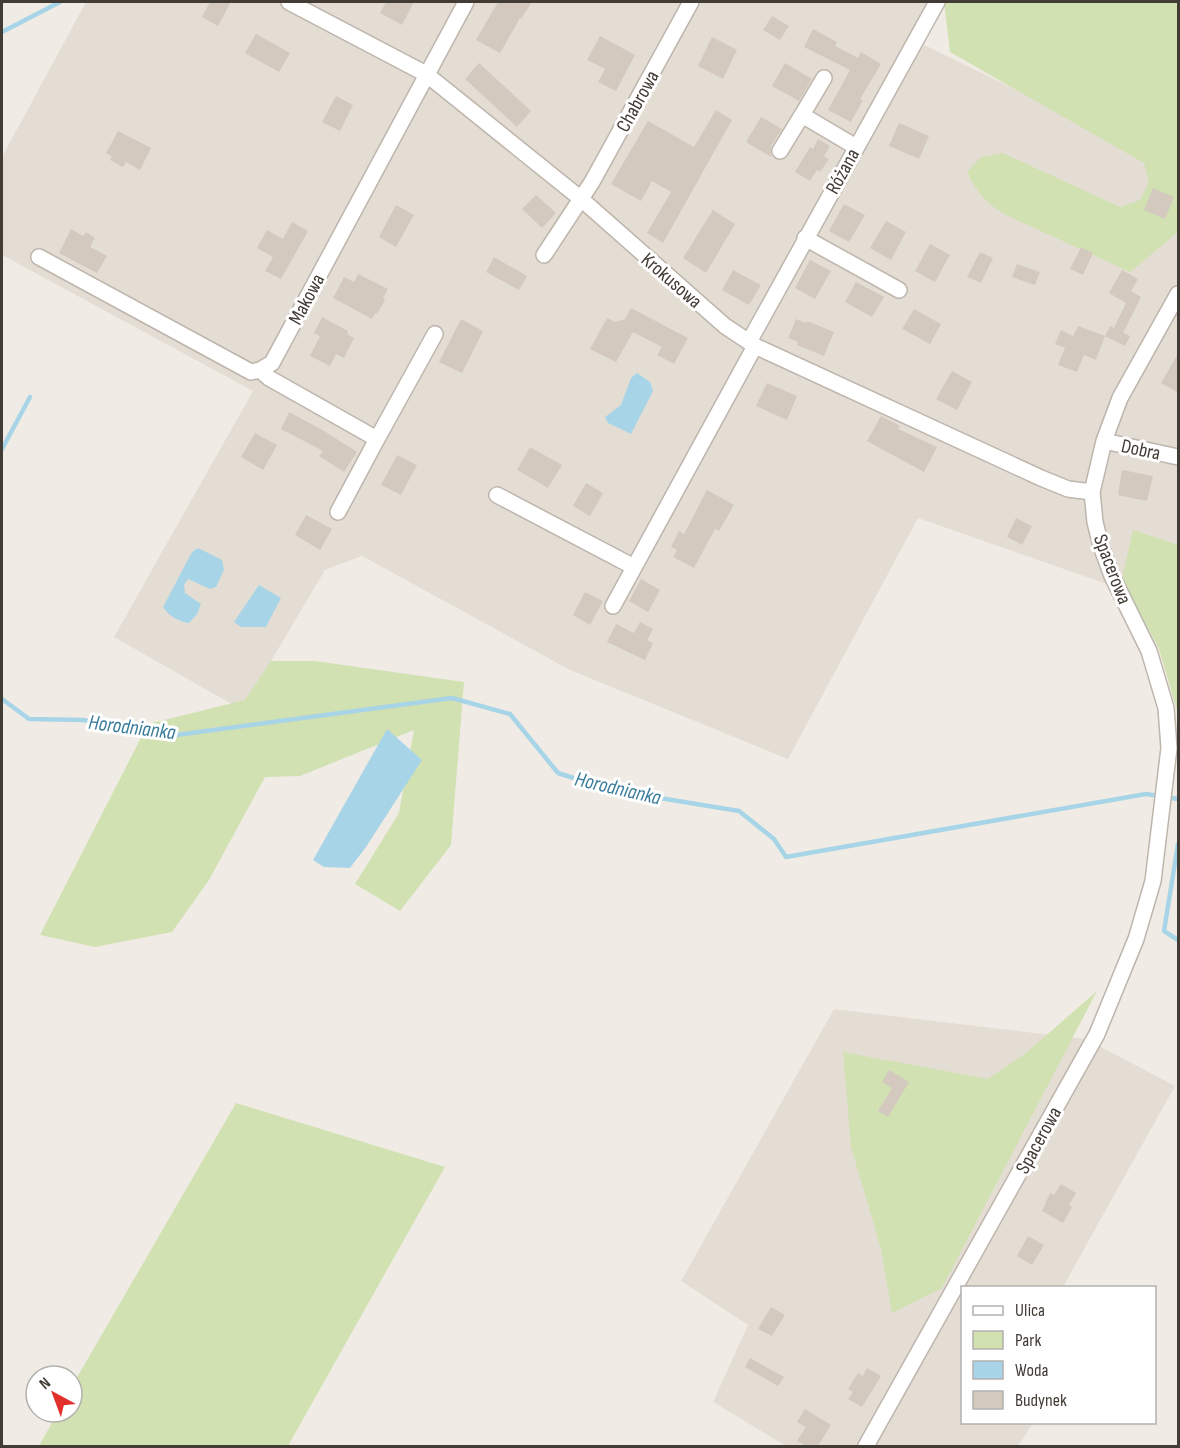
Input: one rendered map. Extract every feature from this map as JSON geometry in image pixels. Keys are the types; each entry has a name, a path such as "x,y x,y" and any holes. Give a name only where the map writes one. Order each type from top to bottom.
{"street":[{"name":"Krokusowa","path":"290,2 426,74 580,198 725,326 752,344 1041,478 1068,489 1092,492"},
{"name":"Makowa","path":"260,370 272,363 466,2"},
{"name":"Chabrowa","path":"544,255 592,182 691,2"},
{"name":"Różana","path":"612,606 752,344 805,238 937,2"},
{"path":"780,151 824,78"},
{"path":"802,115 856,147"},
{"path":"805,238 899,290"},
{"path":"39,257 251,372 260,370 269,378 377,439"},
{"name":"Spacerowa","path":"866,1446 1097,1034 1136,939 1153,881 1169,748 1166,708 1149,651 1112,576 1101,546 1095,522 1092,492 1104,441 1120,398 1179,294"},
{"path":"338,512 435,334"},
{"name":"Dobra","path":"1104,441 1179,457"},
{"path":"497,495 634,567"}],"shaded area":[{"path":"86,2 937,2 908,37 1178,169 1178,553 1141,596 918,518 788,759 570,670 362,556 325,570 242,710 114,637 253,391 2,255 2,157"},
{"path":"834,1009 1086,1039 1175,1086 1064,1286 961,1286 961,1424 1032,1424 1018,1446 786,1446 713,1402 748,1325 681,1281"}],"green space":[{"path":"944,2 1178,2 1178,232 1130,272 1006,215 988,202 967,172 981,157 1003,153 1120,207 1140,200 1149,182 1144,163 950,52"},
{"path":"1133,530 1178,545 1178,714 1159,649 1122,579"},
{"path":"271,661 315,661 464,682 451,845 400,911 355,884 399,813 414,730 300,776 265,777 209,880 172,932 95,947 40,935 148,724 245,700"},
{"path":"1097,991 942,1288 892,1313 881,1249 851,1147 843,1052 988,1079 1026,1053"},
{"path":"236,1103 445,1167 288,1446 39,1446 51,1424 84,1424 84,1365"}],"water":[{"path":"637,373 650,382 653,391 631,434 608,423 605,417 621,405 631,378"},
{"path":"198,548 222,560 224,570 216,587 210,589 188,579 184,585 185,593 201,604 197,614 189,623 174,618 163,607 192,552"},
{"path":"259,585 281,598 266,627 241,627 234,622"},
{"path":"387,729 422,760 350,868 324,867 313,860"}],"building":[{"path":"210,2 231,2 218,26 202,17"},
{"path":"386,2 414,2 402,25 380,13"},
{"path":"498,2 532,2 500,53 476,40"},
{"path":"772,16 789,26 780,40 763,30"},
{"path":"813,29 837,42 835,46 858,58 861,52 881,64 860,99 863,100 851,122 828,110 850,70 804,47"},
{"path":"256,34 290,53 279,72 245,53"},
{"path":"600,36 635,55 616,91 598,82 605,69 587,60"},
{"path":"712,37 737,50 723,79 698,66"},
{"path":"479,63 531,111 517,127 465,79"},
{"path":"785,63 812,79 799,101 772,86"},
{"path":"336,96 353,105 340,131 322,122"},
{"path":"716,110 732,120 663,243 647,233 671,192 652,181 641,201 611,184 648,121 694,147"},
{"path":"761,117 782,129 771,146 771,157 746,142"},
{"path":"899,123 929,136 919,159 889,146"},
{"path":"118,131 151,148 140,170 126,162 123,167 110,160 112,156 106,153"},
{"path":"818,139 830,146 824,156 829,159 820,172 817,170 810,181 795,172 810,147 813,149"},
{"path":"1153,188 1174,197 1165,219 1144,210"},
{"path":"536,195 556,213 542,228 522,209"},
{"path":"844,204 865,215 849,242 829,231"},
{"path":"396,205 414,215 396,247 379,237"},
{"path":"713,210 735,224 706,273 683,258"},
{"path":"886,221 906,232 891,260 870,248"},
{"path":"292,222 308,231 281,279 265,271 273,257 257,248 267,230 283,239"},
{"path":"71,229 83,236 86,232 95,238 90,247 107,256 97,273 59,253"},
{"path":"930,244 950,255 935,282 915,271"},
{"path":"1081,247 1093,253 1083,275 1070,269"},
{"path":"980,252 993,258 981,283 967,277"},
{"path":"494,257 527,276 519,290 486,272"},
{"path":"810,260 831,271 815,299 795,288"},
{"path":"1017,264 1040,272 1035,285 1012,277"},
{"path":"733,270 761,285 749,305 722,290"},
{"path":"1122,270 1138,279 1131,291 1141,297 1123,333 1114,328 1126,303 1109,293"},
{"path":"358,274 388,289 383,298 385,300 372,319 333,298 344,277 354,282"},
{"path":"856,282 884,297 872,317 845,302"},
{"path":"631,308 688,338 674,364 657,355 662,347 633,332 616,362 590,349 607,318 615,322 625,319"},
{"path":"914,309 941,324 930,344 902,329"},
{"path":"322,317 348,331 347,334 354,338 344,358 336,354 330,366 310,356 320,336 314,333"},
{"path":"461,319 483,331 462,373 439,362"},
{"path":"796,319 834,332 824,356 797,345 798,342 788,338"},
{"path":"1078,326 1105,336 1096,360 1084,355 1077,372 1058,365 1065,348 1055,344 1061,330 1073,336"},
{"path":"1110,326 1130,336 1125,346 1105,336"},
{"path":"1179,352 1179,393 1161,383"},
{"path":"952,371 972,382 957,410 936,399"},
{"path":"767,383 797,396 787,420 756,406"},
{"path":"289,412 357,452 344,472 319,456 323,451 281,429"},
{"path":"881,416 900,426 898,429 937,447 924,472 867,441"},
{"path":"255,433 277,445 263,470 241,457"},
{"path":"530,447 562,465 548,488 517,470"},
{"path":"397,455 417,465 401,495 381,485"},
{"path":"1122,470 1153,476 1147,501 1118,495"},
{"path":"586,483 603,493 590,516 573,506"},
{"path":"707,490 734,505 719,531 715,529 694,568 673,557 677,550 671,547 679,531 684,534"},
{"path":"306,515 332,529 320,550 295,535"},
{"path":"1016,518 1032,526 1022,545 1007,537"},
{"path":"641,579 660,590 648,612 629,601"},
{"path":"585,592 603,601 590,625 573,615"},
{"path":"640,622 653,629 647,640 653,643 645,660 607,642 616,624 634,633"},
{"path":"889,1070 909,1082 888,1117 878,1111 892,1088 882,1082"},
{"path":"1061,1184 1076,1193 1069,1205 1072,1207 1063,1223 1042,1211 1050,1193 1054,1195"},
{"path":"1028,1236 1044,1245 1032,1265 1017,1256"},
{"path":"771,1307 785,1315 772,1336 758,1329"},
{"path":"750,1358 784,1377 778,1386 745,1367"},
{"path":"867,1368 881,1376 862,1407 848,1399 853,1392 848,1389 858,1373 863,1376"},
{"path":"805,1409 831,1425 818,1446 806,1446 797,1441 806,1427 797,1422"}],"waterway":[{"path":"2,32 60,2"},
{"path":"2,449 30,397"},
{"name":"Horodnianka","path":"2,699 29,719 83,720 169,736 452,698 510,714 558,773 611,790 739,811 774,839 786,857 1146,794 1178,799"},
{"path":"1178,844 1164,931 1178,940"}]}
